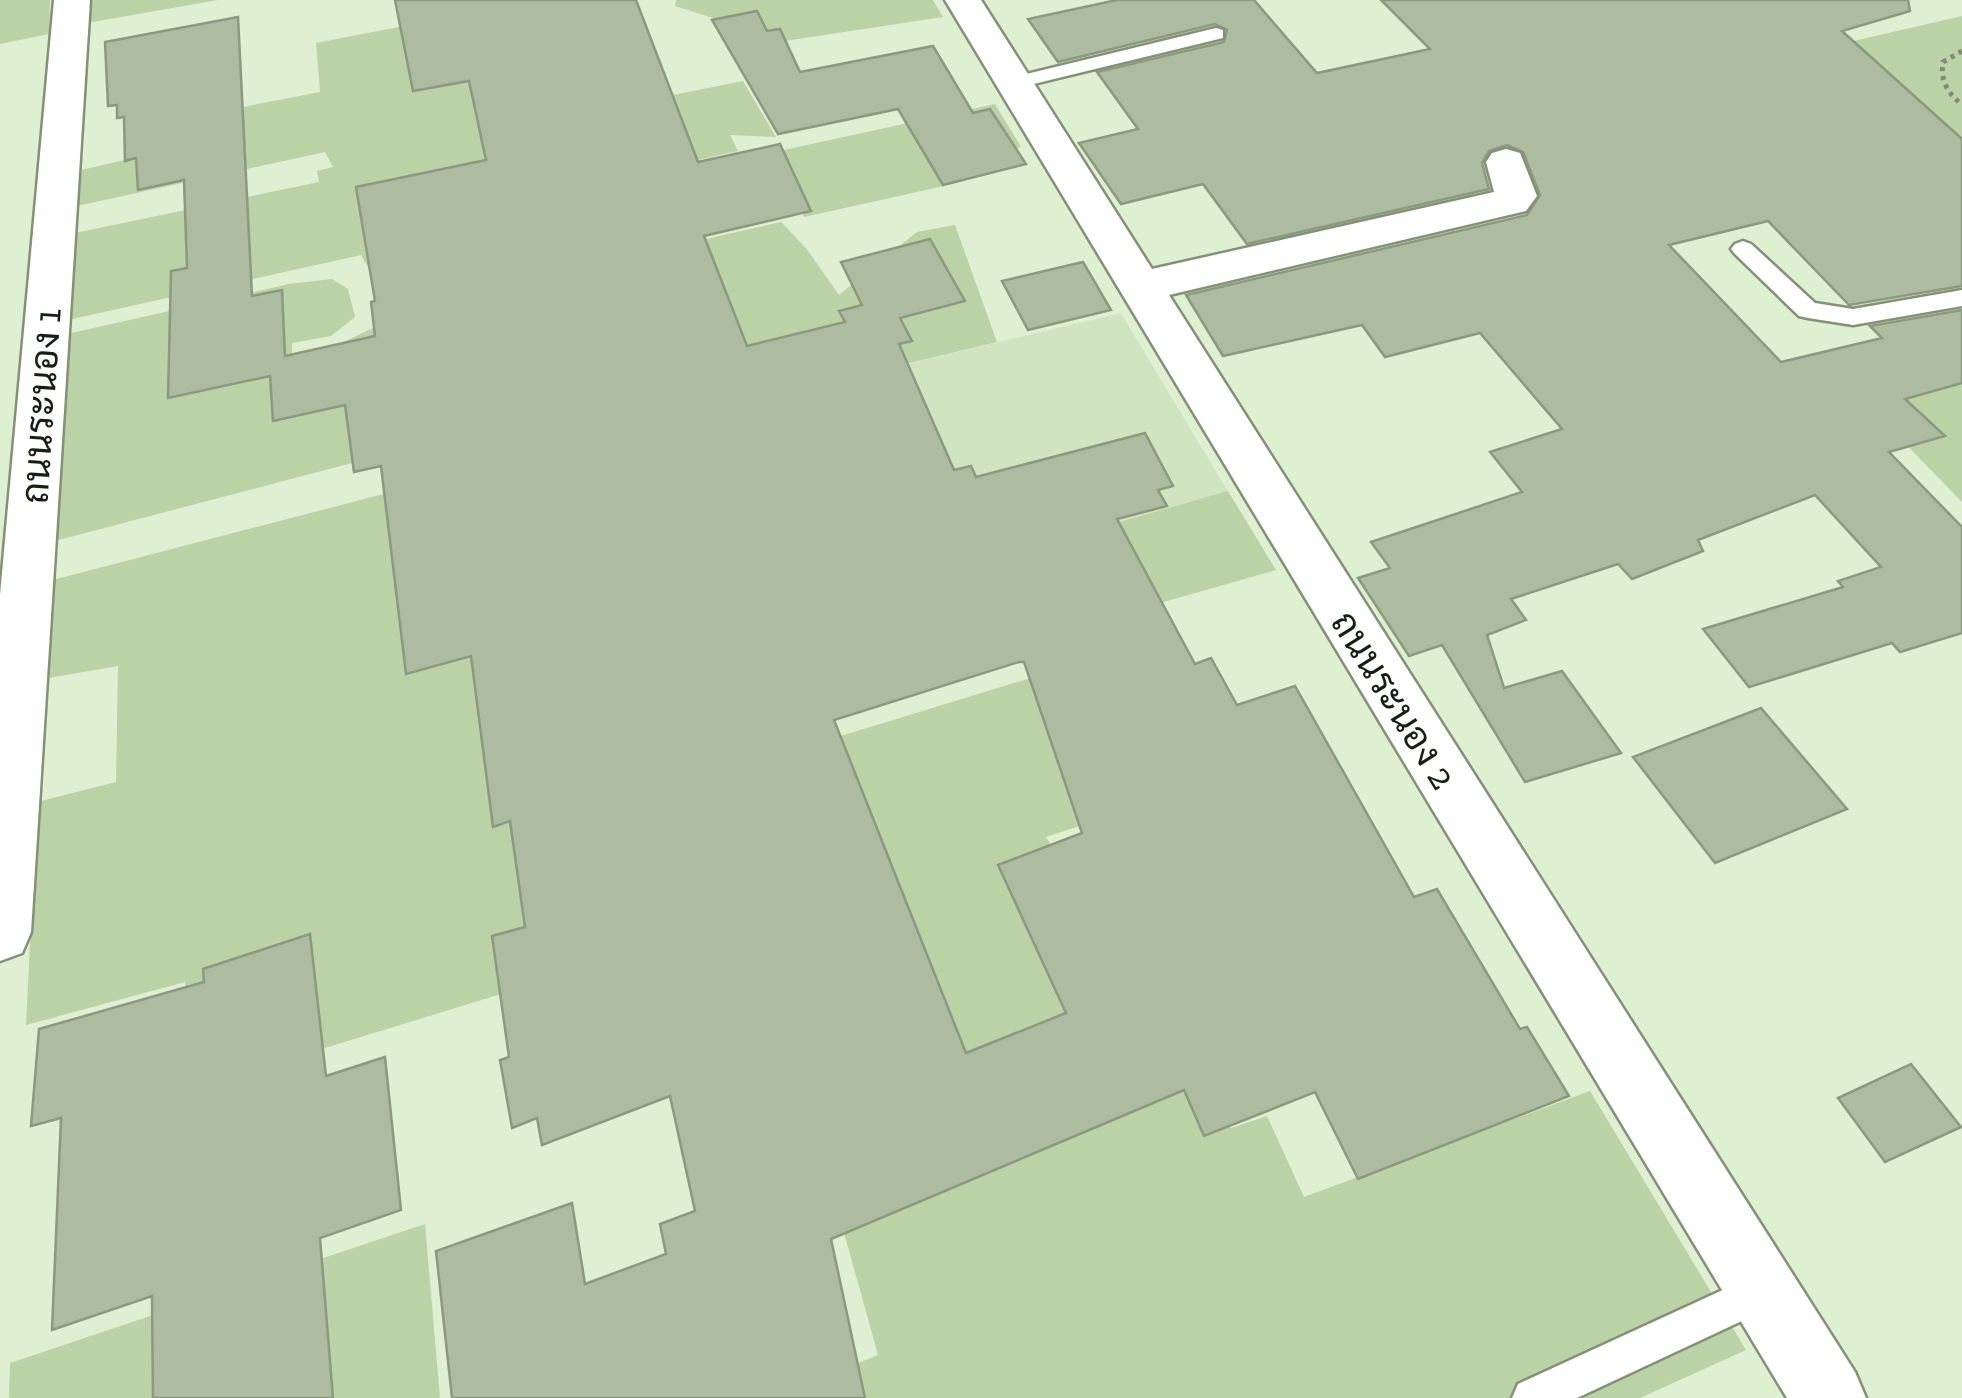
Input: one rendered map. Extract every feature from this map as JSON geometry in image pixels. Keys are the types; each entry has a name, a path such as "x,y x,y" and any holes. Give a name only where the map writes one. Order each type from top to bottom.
{"street":[{"name":"ถนนระนอง 1","path":"0,932 72,0"},
{"name":"ถนนระนอง 2","path":"963,0 1829,1398"},
{"path":"1138,287 1512,202 1516,196 1506,162"}],"lane":[{"path":"1014,82 1216,34"},
{"path":"1743,250 1808,310 1853,317 1962,298"},
{"path":"1532,1398 1762,1290"}],"path":[{"path":"1962,52 1943,62 1940,75 1945,89 1962,105"}],"shaded area":[{"path":"0,0 50,0 49,34 0,44"},
{"path":"89,0 218,0 87,23"},
{"path":"676,0 933,0 943,17 785,41 675,6"},
{"path":"507,6 579,268 781,222 806,248 839,295 917,232 955,225 997,342 623,432 756,916 191,1089 185,982 26,1025 37,802 116,782 118,666 43,679 49,581 437,480 432,442 51,542 67,334 289,284 332,279 348,289 355,317 331,336 292,343 292,358 344,342 377,326 373,296 441,277 439,256 370,271 361,255 68,320 75,233 319,182 317,171 333,167 325,152 77,206 81,170 156,153 155,124 320,92 316,43"},
{"path":"1962,16 1962,148 1849,42"},
{"path":"743,81 776,137 730,135 738,151 639,173 613,107"},
{"path":"995,104 1021,147 934,167 944,186 804,217 772,149 784,150"},
{"path":"1121,313 1228,491 682,646 623,432"},
{"path":"1962,368 1962,502 1856,393"},
{"path":"1228,491 1276,570 1125,613 1070,536"},
{"path":"1050,672 1101,819 1046,837 1231,1128 1267,1116 1304,1197 1590,1091 1746,1350 1640,1398 773,1398 878,1355 761,934 818,743"},
{"path":"425,1224 440,1398 9,1398 10,1363"}],"building":[{"path":"395,0 636,0 698,162 780,144 811,211 704,236 747,346 845,322 839,311 862,305 841,262 930,239 965,301 900,318 912,341 899,344 954,470 971,466 976,477 1145,433 1173,486 1158,490 1167,506 1117,519 1195,664 1211,658 1237,705 1295,686 1414,897 1437,889 1520,1029 1527,1027 1569,1096 1358,1179 1315,1092 1204,1136 1184,1090 831,1239 865,1398 452,1398 436,1251 572,1203 585,1284 666,1254 660,1224 695,1211 670,1096 542,1145 537,1118 512,1128 500,1060 509,1057 492,936 525,927 510,821 493,827 471,656 406,674 381,466 354,472 345,405 273,421 270,376 168,398 171,271 187,268 184,180 138,190 136,158 125,161 124,117 117,118 117,105 108,106 105,42 238,17 252,296 282,290 285,356 375,336 371,302 375,301 356,187 486,160 469,81 413,91","holes":["1024,662 1082,833 998,865 1066,1013 966,1053 834,720"]},
{"path":"1117,0 1254,0 1317,73 1430,49 1381,0 1908,0 1910,11 1842,31 1962,139 1962,286 1849,305 1768,221 1669,245 1781,362 1882,338 1870,326 1962,310 1962,383 1905,399 1945,436 1889,452 1962,527 1962,633 1900,652 1892,643 1749,687 1703,629 1843,587 1838,581 1881,567 1815,495 1698,540 1703,551 1632,579 1618,564 1511,599 1526,620 1487,635 1504,688 1562,671 1621,753 1525,782 1442,645 1409,656 1358,578 1390,568 1371,542 1522,492 1490,452 1562,429 1480,333 1385,357 1362,325 1223,356 1186,295 1527,215 1540,195 1523,152 1507,145 1489,151 1482,163 1489,189 1247,244 1203,184 1121,204 1079,143 1138,129 1097,72 1224,42 1227,30 1215,24 1058,62 1028,19"},
{"path":"757,11 767,31 780,29 800,72 933,46 973,113 990,109 1026,164 943,185 898,109 778,134 712,20"},
{"path":"1083,262 1111,310 1028,330 1002,281"},
{"path":"1761,708 1847,809 1715,863 1633,757"},
{"path":"310,934 326,1076 385,1057 401,1210 320,1238 333,1398 153,1398 152,1296 52,1330 61,1118 31,1126 39,1029 204,982 203,969"},
{"path":"1911,1064 1961,1127 1885,1162 1838,1098"}]}
